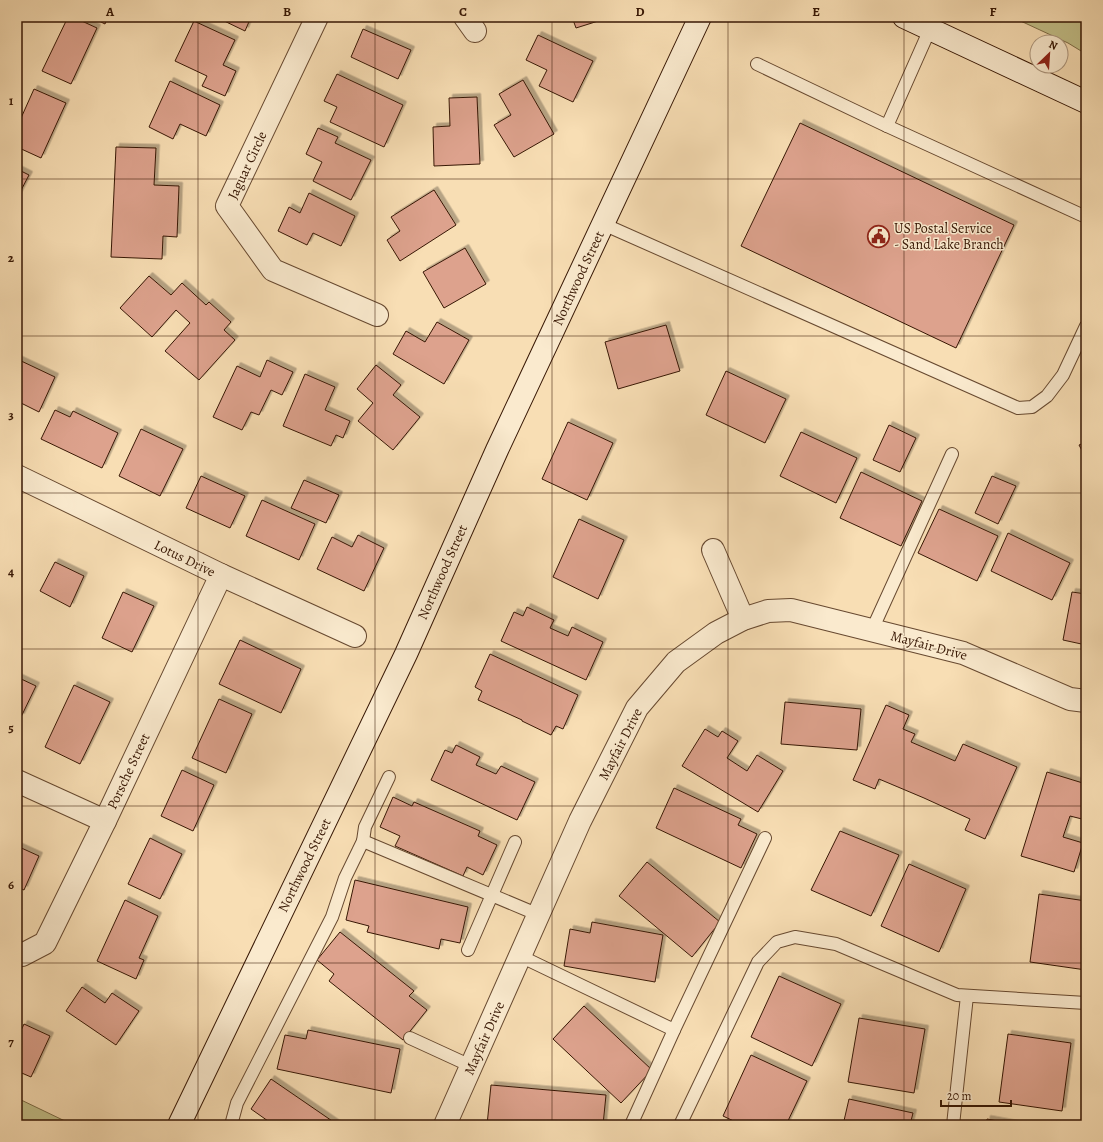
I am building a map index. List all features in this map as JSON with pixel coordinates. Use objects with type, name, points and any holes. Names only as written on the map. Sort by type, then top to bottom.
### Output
[{"type":"street","name":"Jaguar Circle","points":[[318,17],[227,206],[273,270],[377,315]]},
{"type":"street","name":"Northwood Street","points":[[179,1125],[406,654],[497,450],[700,17]]},
{"type":"street","points":[[904,17],[1086,102]]},
{"type":"street","name":"Lotus Drive","points":[[17,476],[221,575],[355,636]]},
{"type":"street","points":[[713,550],[743,619]]},
{"type":"street","name":"Porsche Street","points":[[22,955],[45,943],[105,821],[221,575]]},
{"type":"street","name":"Mayfair Drive","points":[[445,1125],[580,821],[636,708],[676,662],[716,633],[743,619],[768,611],[791,610],[963,653],[1070,699],[1086,701]]},
{"type":"street","points":[[17,782],[105,821]]},
{"type":"lane","points":[[887,126],[930,29]]},
{"type":"lane","points":[[757,64],[887,126],[1086,217]]},
{"type":"lane","points":[[603,224],[1018,408],[1032,408],[1047,396],[1063,374],[1086,326]]},
{"type":"lane","points":[[872,630],[952,454]]},
{"type":"lane","points":[[231,1125],[237,1103],[332,918],[344,878],[363,841],[365,827],[389,777]]},
{"type":"lane","points":[[630,1125],[765,838]]},
{"type":"lane","points":[[363,841],[539,914]]},
{"type":"lane","points":[[468,950],[515,842]]},
{"type":"lane","points":[[680,1125],[758,962],[777,942],[795,936],[836,944],[956,995],[1086,1003]]},
{"type":"lane","points":[[520,956],[674,1030]]},
{"type":"lane","points":[[953,1125],[967,996]]},
{"type":"lane","points":[[410,1038],[471,1066]]},
{"type":"shaded area","points":[[1012,17],[1086,17],[1086,54],[1069,44],[1069,34],[1049,34]]},
{"type":"shaded area","points":[[17,1098],[67,1122],[68,1125],[17,1125]]},
{"type":"building","points":[[68,17],[73,17],[97,28],[71,84],[42,71]]},
{"type":"building","points":[[91,17],[108,17],[105,24]]},
{"type":"building","points":[[216,17],[251,17],[245,31]]},
{"type":"building","points":[[572,17],[611,17],[576,28]]},
{"type":"building","points":[[194,21],[235,40],[223,65],[236,71],[225,96],[202,86],[207,76],[175,61]]},
{"type":"building","points":[[363,29],[411,50],[398,79],[351,57]]},
{"type":"building","points":[[538,35],[593,61],[573,102],[539,86],[547,70],[526,60]]},
{"type":"building","points":[[337,74],[403,105],[384,147],[330,122],[337,107],[324,101]]},
{"type":"building","points":[[523,80],[554,134],[514,157],[494,125],[511,115],[499,94]]},
{"type":"building","points":[[170,81],[220,105],[206,136],[180,124],[173,139],[149,127]]},
{"type":"building","points":[[34,89],[66,103],[41,158],[17,147],[17,127]]},
{"type":"building","points":[[477,97],[480,164],[434,166],[433,127],[450,126],[449,98]]},
{"type":"building","name":"US Postal Service - Sand Lake Branch","points":[[800,123],[1014,225],[956,348],[741,246]]},
{"type":"building","points":[[318,128],[338,137],[335,143],[371,160],[351,200],[313,181],[322,162],[306,154]]},
{"type":"building","points":[[116,147],[156,148],[154,185],[179,186],[177,237],[163,236],[162,259],[111,257]]},
{"type":"building","points":[[17,169],[29,175],[17,198]]},
{"type":"building","points":[[434,190],[456,225],[400,261],[387,240],[400,231],[391,217]]},
{"type":"building","points":[[309,193],[355,216],[341,246],[313,233],[307,245],[278,231],[289,207],[300,213]]},
{"type":"building","points":[[465,248],[486,284],[444,308],[423,272]]},
{"type":"building","points":[[149,276],[171,295],[182,283],[206,305],[209,302],[231,322],[224,330],[235,340],[199,380],[165,351],[190,323],[176,310],[152,337],[120,308]]},
{"type":"building","points":[[437,322],[469,340],[444,384],[393,354],[406,331],[425,342]]},
{"type":"building","points":[[666,325],[680,371],[618,389],[605,342]]},
{"type":"building","points":[[17,359],[55,377],[39,412],[17,401]]},
{"type":"building","points":[[267,360],[293,372],[282,395],[271,390],[259,415],[251,412],[242,430],[213,417],[237,366],[260,377]]},
{"type":"building","points":[[376,365],[401,385],[393,395],[420,417],[393,450],[358,421],[373,403],[357,389]]},
{"type":"building","points":[[726,371],[786,399],[765,443],[706,415]]},
{"type":"building","points":[[305,374],[335,387],[325,410],[350,421],[343,438],[336,435],[331,446],[283,426]]},
{"type":"building","points":[[55,410],[70,417],[73,411],[118,433],[102,468],[41,439]]},
{"type":"building","points":[[568,422],[613,443],[587,500],[542,479]]},
{"type":"building","points":[[889,425],[916,438],[900,472],[873,460]]},
{"type":"building","points":[[141,429],[183,449],[160,496],[119,476]]},
{"type":"building","points":[[801,432],[857,458],[836,503],[780,476]]},
{"type":"building","points":[[1086,442],[1086,458],[1079,445]]},
{"type":"building","points":[[861,472],[922,501],[901,546],[840,518]]},
{"type":"building","points":[[201,476],[245,496],[230,528],[186,508]]},
{"type":"building","points":[[992,476],[1016,486],[998,524],[975,513]]},
{"type":"building","points":[[304,480],[339,495],[326,523],[291,508]]},
{"type":"building","points":[[262,500],[315,524],[299,560],[246,536]]},
{"type":"building","points":[[939,509],[998,536],[977,581],[918,553]]},
{"type":"building","points":[[579,519],[624,540],[598,599],[553,577]]},
{"type":"building","points":[[1008,533],[1070,563],[1052,600],[991,571]]},
{"type":"building","points":[[358,535],[384,548],[364,591],[317,569],[332,537],[352,547]]},
{"type":"building","points":[[55,562],[84,576],[70,607],[40,591]]},
{"type":"building","points":[[123,592],[154,606],[132,652],[102,638]]},
{"type":"building","points":[[1072,592],[1086,594],[1086,645],[1063,640]]},
{"type":"building","points":[[527,607],[554,620],[550,628],[568,636],[572,627],[603,642],[586,680],[501,641],[514,612],[523,616]]},
{"type":"building","points":[[240,640],[301,669],[281,713],[219,684]]},
{"type":"building","points":[[490,654],[578,695],[563,729],[556,726],[551,735],[478,700],[482,691],[475,687]]},
{"type":"building","points":[[17,677],[36,686],[21,717],[17,716]]},
{"type":"building","points":[[74,685],[110,702],[80,764],[45,747]]},
{"type":"building","points":[[219,699],[252,714],[226,773],[192,758]]},
{"type":"building","points":[[785,702],[861,709],[857,750],[781,744]]},
{"type":"building","points":[[886,705],[909,715],[903,729],[915,734],[911,742],[955,761],[963,744],[1017,767],[985,839],[965,830],[970,819],[924,798],[879,779],[875,789],[853,780]]},
{"type":"building","points":[[705,729],[718,737],[722,731],[738,741],[727,758],[747,771],[757,755],[783,771],[758,812],[682,766]]},
{"type":"building","points":[[456,745],[480,757],[476,765],[496,774],[501,766],[535,782],[517,820],[431,780],[445,750],[452,753]]},
{"type":"building","points":[[182,770],[214,785],[193,831],[161,816]]},
{"type":"building","points":[[1047,772],[1086,784],[1086,820],[1070,816],[1063,837],[1083,843],[1074,872],[1021,856]]},
{"type":"building","points":[[674,788],[741,819],[738,825],[757,834],[741,868],[656,828]]},
{"type":"building","points":[[393,797],[412,806],[414,802],[480,831],[478,836],[497,845],[483,875],[467,867],[463,876],[395,846],[400,836],[380,827]]},
{"type":"building","points":[[840,831],[899,855],[871,916],[811,890]]},
{"type":"building","points":[[150,838],[182,854],[160,899],[128,884]]},
{"type":"building","points":[[17,846],[39,856],[24,890],[17,887]]},
{"type":"building","points":[[647,862],[720,922],[692,957],[619,896]]},
{"type":"building","points":[[909,864],[966,889],[939,952],[881,926]]},
{"type":"building","points":[[355,880],[468,907],[460,943],[441,939],[439,949],[367,932],[369,926],[346,920]]},
{"type":"building","points":[[1039,894],[1086,901],[1086,970],[1030,962]]},
{"type":"building","points":[[125,900],[158,916],[139,958],[144,960],[136,979],[97,961]]},
{"type":"building","points":[[592,922],[663,935],[655,982],[564,966],[570,929],[590,933]]},
{"type":"building","points":[[340,932],[414,991],[409,996],[427,1010],[403,1040],[329,981],[334,974],[317,960]]},
{"type":"building","points":[[779,976],[841,1004],[812,1066],[751,1037]]},
{"type":"building","points":[[82,987],[105,1003],[112,993],[139,1011],[116,1045],[66,1011]]},
{"type":"building","points":[[584,1006],[652,1070],[621,1103],[553,1039]]},
{"type":"building","points":[[859,1018],[925,1029],[914,1093],[848,1082]]},
{"type":"building","points":[[24,1024],[50,1036],[31,1077],[17,1071],[17,1039]]},
{"type":"building","points":[[308,1030],[400,1049],[391,1093],[277,1069],[285,1035],[306,1039]]},
{"type":"building","points":[[1008,1034],[1071,1043],[1062,1111],[999,1102]]},
{"type":"building","points":[[751,1055],[807,1081],[786,1125],[742,1125],[723,1116]]},
{"type":"building","points":[[271,1079],[338,1125],[265,1125],[268,1121],[251,1109]]},
{"type":"building","points":[[491,1085],[606,1095],[603,1125],[487,1125]]},
{"type":"building","points":[[849,1099],[913,1113],[910,1125],[843,1125]]},
{"type":"building","points":[[987,1119],[1019,1125],[986,1125]]},
{"type":"place","name":"US Postal Service - Sand Lake Branch","points":[[878,236]]}]
